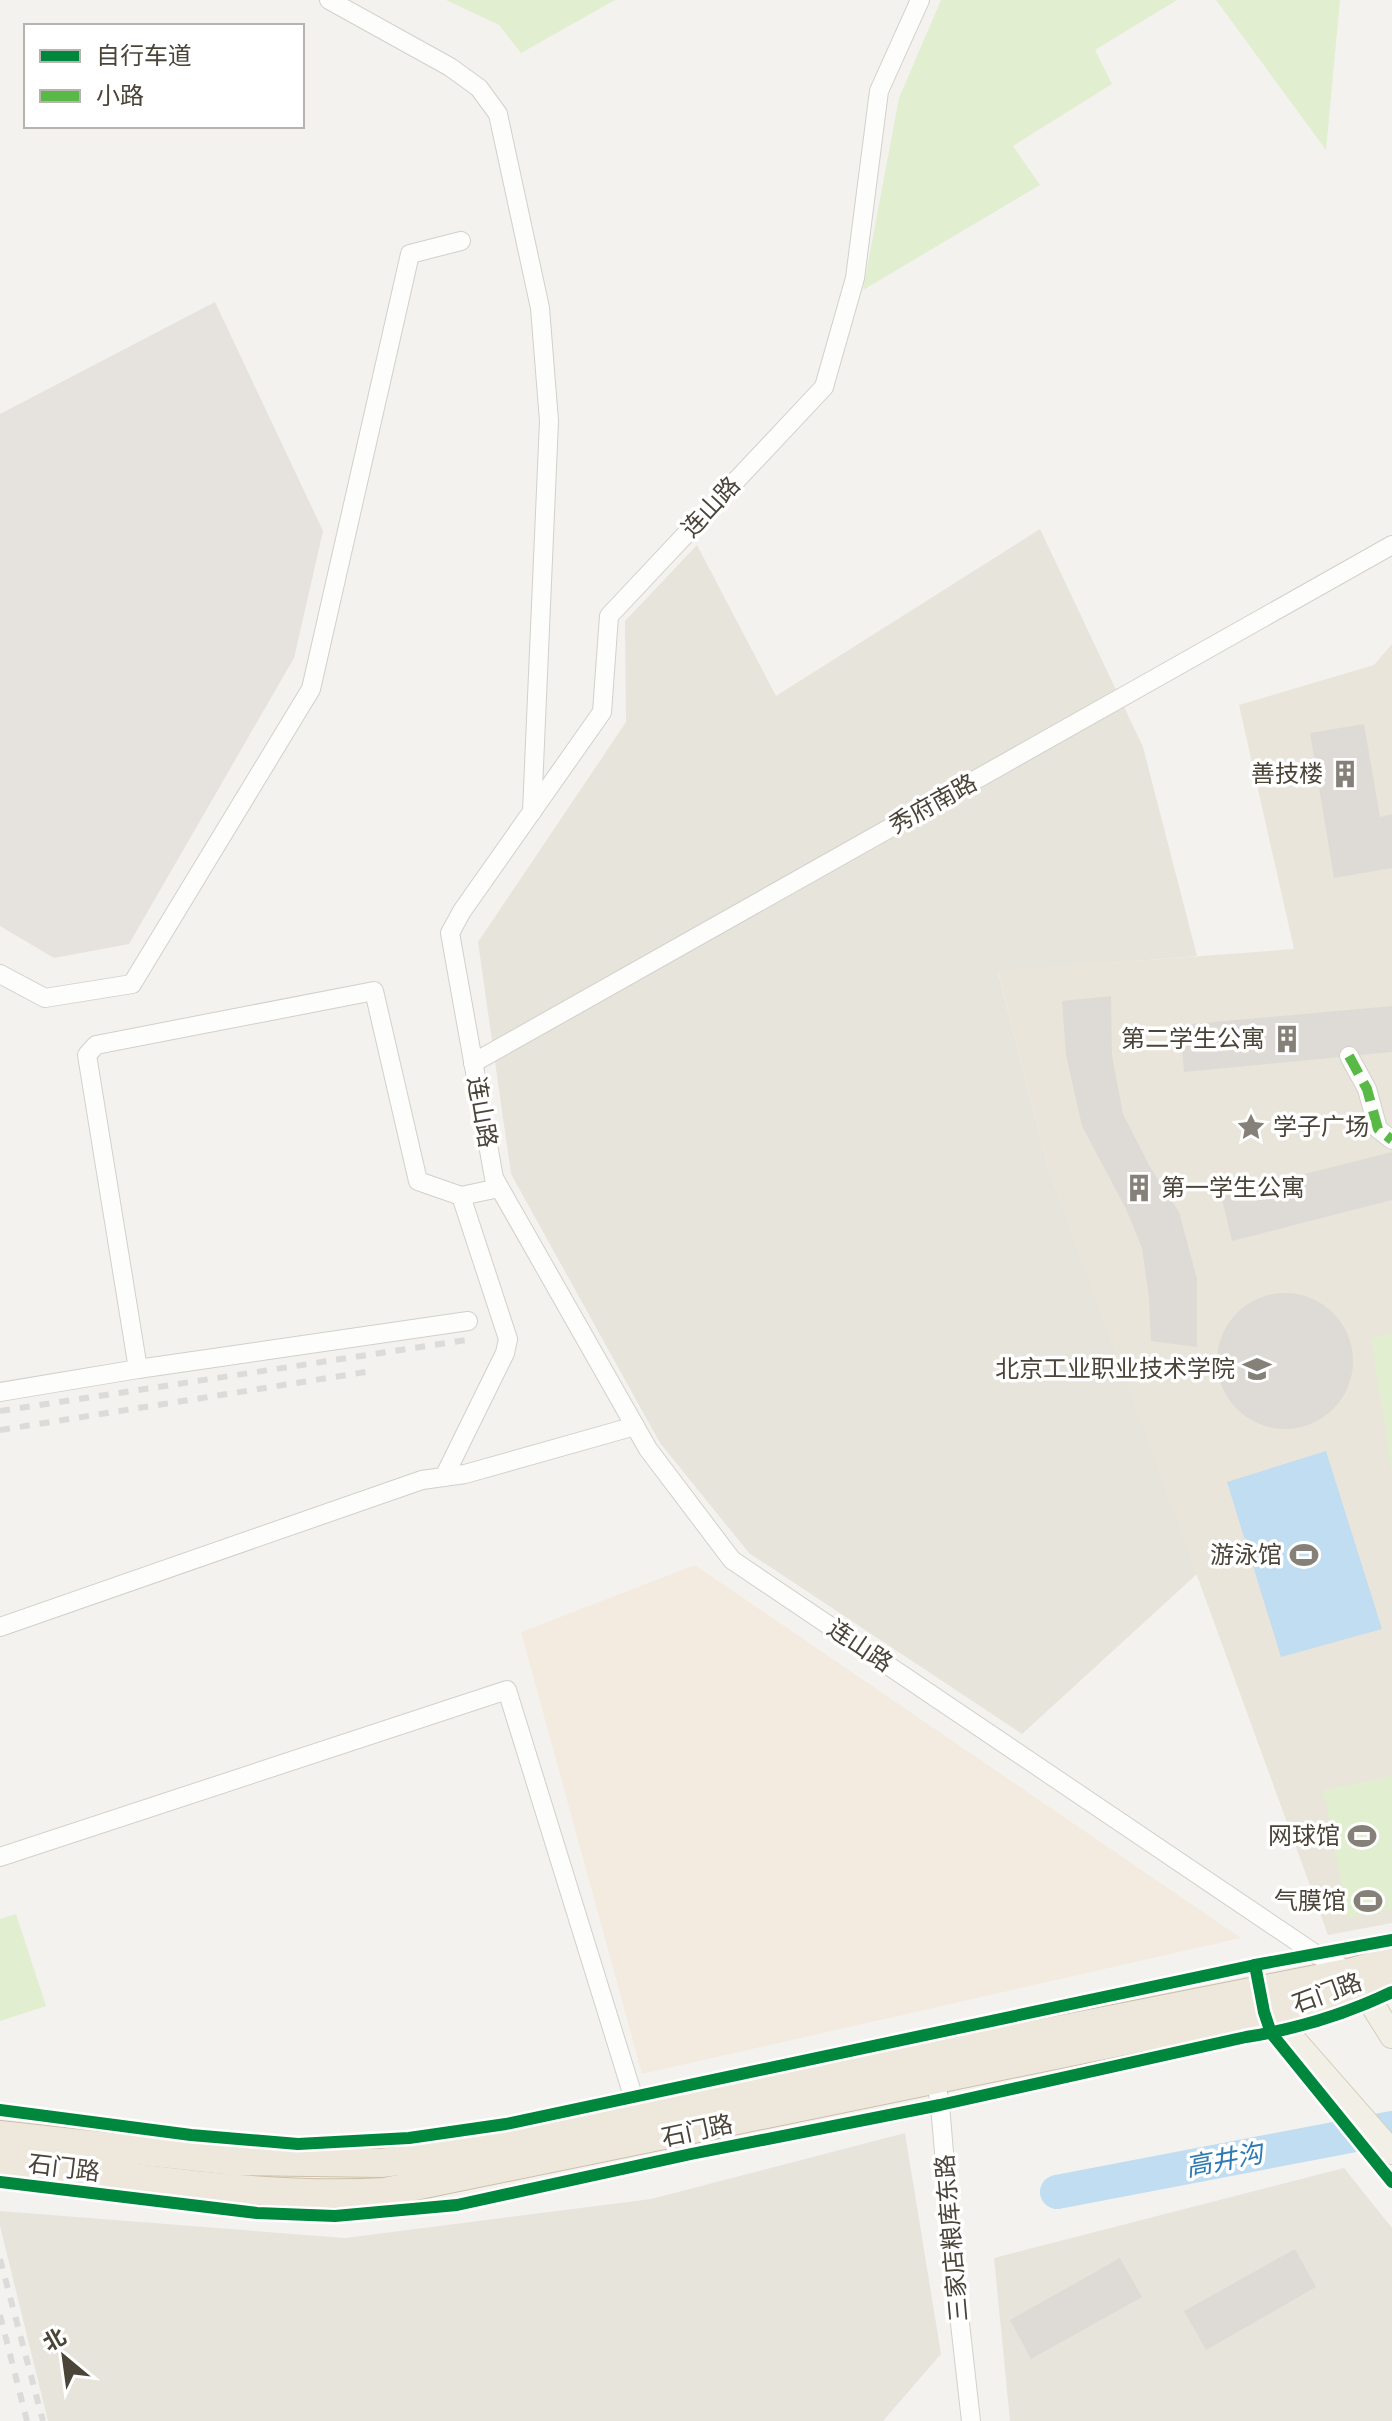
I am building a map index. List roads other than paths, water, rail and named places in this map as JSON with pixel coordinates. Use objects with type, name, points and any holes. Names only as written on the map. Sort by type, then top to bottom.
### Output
[{"type":"highway","name":"石门路","points":[[0,2160],[238,2190],[348,2194],[385,2192],[643,2129],[934,2067],[1276,1997],[1370,1983],[1392,1961]]},
{"type":"highway","name":"石门路","points":[[0,2135],[235,2161],[381,2163],[643,2129]]},
{"type":"main road","points":[[1370,1983],[1392,2036]]},
{"type":"main road","points":[[1276,1997],[1286,2031],[1392,2152]]},
{"type":"street","points":[[329,0],[450,67],[479,88],[498,114],[540,308],[549,421],[532,812]]},
{"type":"street","name":"连山路","points":[[920,0],[879,91],[855,278],[824,387],[609,616],[602,712],[462,911],[450,933],[494,1178],[648,1449],[732,1560],[1304,1947],[1370,1983]]},
{"type":"street","points":[[0,974],[45,998],[132,984],[311,689],[410,254],[461,241]]},
{"type":"street","name":"秀府南路","points":[[473,1063],[1392,545]]},
{"type":"street","points":[[138,1369],[87,1055],[96,1045],[374,991],[418,1181],[461,1196],[499,1188]]},
{"type":"street","points":[[1349,1056],[1367,1089],[1378,1129],[1392,1140]]},
{"type":"street","points":[[444,1477],[505,1353],[508,1339],[461,1196]]},
{"type":"street","points":[[0,1392],[468,1321]]},
{"type":"street","points":[[0,1627],[422,1480],[465,1474],[635,1426]]},
{"type":"street","points":[[0,1857],[507,1690],[643,2129]]},
{"type":"street","name":"三家店粮库东路","points":[[934,2067],[971,2421]]},
{"type":"water","name":"游泳馆","points":[[1326,1451],[1382,1629],[1281,1657],[1227,1482]]},
{"type":"waterway","name":"高井沟","points":[[1057,2192],[1392,2128]]},
{"type":"railway","points":[[0,1411],[473,1339]]},
{"type":"railway","points":[[0,1430],[372,1371]]},
{"type":"railway","points":[[0,2259],[43,2421]]},
{"type":"railway","points":[[0,2315],[27,2421]]},
{"type":"place","name":"善技楼","points":[[1345,774]]},
{"type":"place","name":"第二学生公寓","points":[[1287,1039]]},
{"type":"place","name":"学子广场","points":[[1251,1127]]},
{"type":"place","name":"第一学生公寓","points":[[1139,1188]]},
{"type":"place","name":"北京工业职业技术学院","points":[[1257,1369]]},
{"type":"place","name":"游泳馆","points":[[1304,1555]]},
{"type":"place","name":"网球馆","points":[[1362,1836]]},
{"type":"place","name":"气膜馆","points":[[1368,1901]]}]
